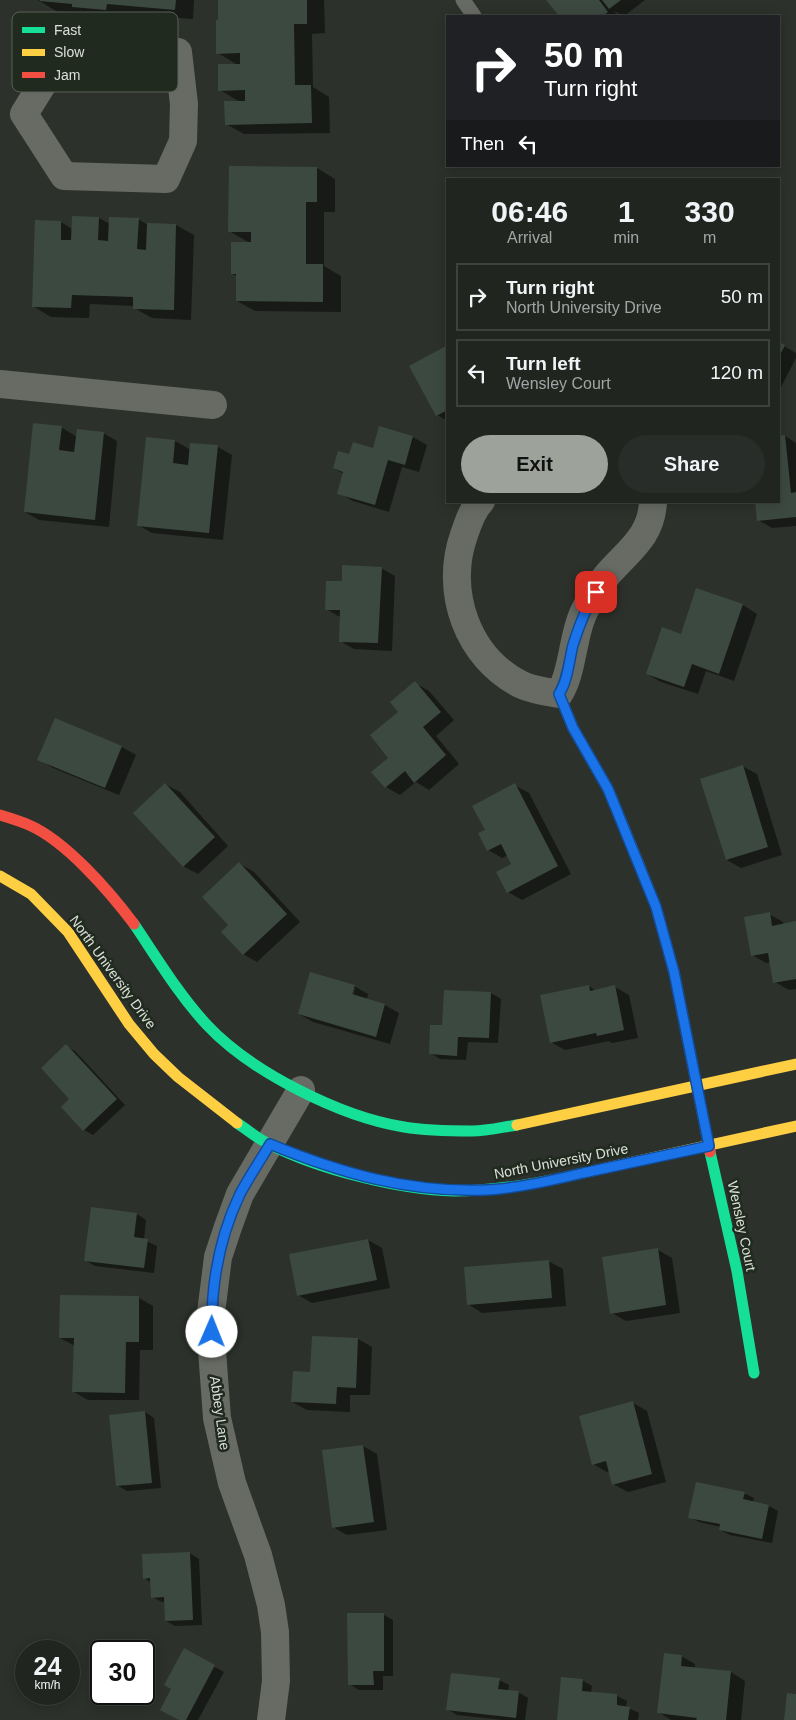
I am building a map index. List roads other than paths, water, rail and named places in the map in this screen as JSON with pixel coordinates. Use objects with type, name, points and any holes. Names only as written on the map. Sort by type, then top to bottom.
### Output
[{"type":"street","points":[[30,92],[12,114],[64,176],[166,179],[183,141],[184,104],[178,52]]},
{"type":"street","points":[[0,384],[213,405]]},
{"type":"street","points":[[480,503],[470,520],[459,550],[456,585],[460,608],[466,625],[477,646],[504,674],[523,685],[559,694],[563,687],[585,609],[607,575],[640,541],[649,525],[653,503]]},
{"type":"street","name":"Wensley Court","points":[[559,694],[573,728],[608,789],[656,907],[674,972],[709,1146],[737,1271],[754,1373]]},
{"type":"street","points":[[0,815],[31,826],[64,848],[111,894],[180,992],[207,1025],[231,1048],[271,1074],[301,1090],[358,1114],[404,1127],[473,1131],[526,1124],[796,1064]]},
{"type":"street","name":"North University Drive","points":[[0,876],[32,894],[68,932],[118,1008],[160,1060],[204,1099],[270,1144],[349,1174],[410,1187],[488,1190],[549,1181],[796,1126]]},
{"type":"street","name":"Abbey Lane","points":[[271,1720],[276,1681],[271,1605],[258,1555],[232,1483],[217,1418],[211,1313],[218,1257],[240,1194],[301,1090]]},
{"type":"lane","points":[[463,0],[473,15]]}]
